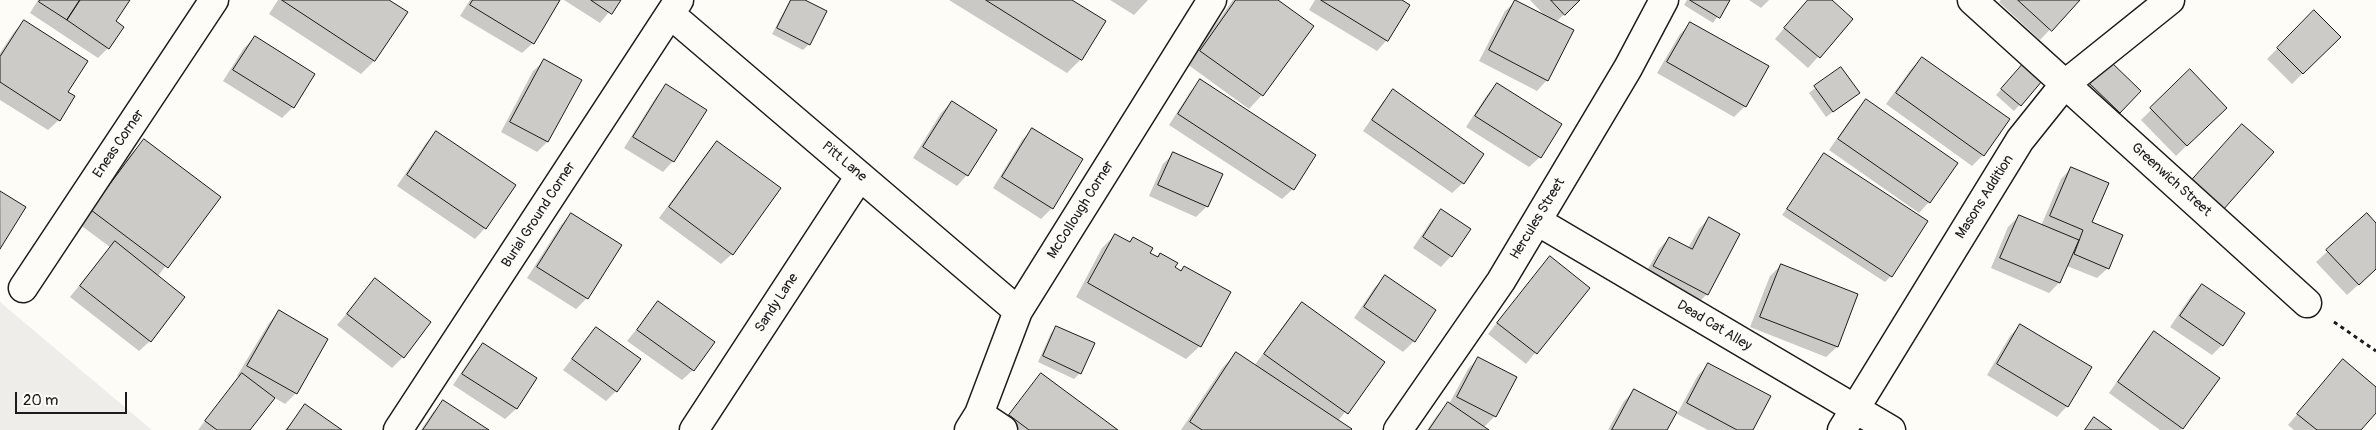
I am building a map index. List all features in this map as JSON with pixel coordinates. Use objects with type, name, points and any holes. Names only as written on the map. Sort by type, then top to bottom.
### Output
[{"type":"street","name":"Eneas Corner","points":[[23,288],[214,0]]},
{"type":"street","name":"McCollough Corner","points":[[974,422],[1018,311],[1212,0]]},
{"type":"street","name":"Hercules Street","points":[[1398,430],[1501,281],[1628,68],[1664,0]]},
{"type":"street","name":"Greenwich Street","points":[[1972,0],[2307,303]]},
{"type":"street","name":"Masons Addition","points":[[1848,419],[2020,140],[2064,85],[2170,0]]},
{"type":"street","name":"Pitt Lane","points":[[674,7],[860,176],[1018,311]]},
{"type":"street","name":"Burial Ground Corner","points":[[398,430],[674,7]]},
{"type":"street","name":"Sandy Lane","points":[[694,430],[860,176]]},
{"type":"street","name":"Dead Cat Alley","points":[[1537,221],[1848,419],[1892,430]]},
{"type":"street","points":[[974,422],[1003,430]]},
{"type":"path","points":[[2307,303],[2376,351]]},
{"type":"shaded area","points":[[0,302],[152,430],[0,430]]},
{"type":"building","points":[[40,0],[80,0],[67,20],[39,2]]},
{"type":"building","points":[[80,0],[130,0],[116,21],[124,27],[109,49],[67,20]]},
{"type":"building","points":[[282,0],[389,0],[408,12],[375,61]]},
{"type":"building","points":[[473,0],[560,0],[534,44],[470,5]]},
{"type":"building","points":[[591,0],[621,0],[612,14]]},
{"type":"building","points":[[791,0],[805,0],[827,11],[810,45],[777,28]]},
{"type":"building","points":[[986,0],[1072,0],[1106,21],[1082,60]]},
{"type":"building","points":[[1236,0],[1278,0],[1314,26],[1263,96],[1200,51]]},
{"type":"building","points":[[1321,0],[1402,0],[1410,5],[1388,41]]},
{"type":"building","points":[[1515,0],[1574,30],[1548,81],[1489,50]]},
{"type":"building","points":[[1551,0],[1580,0],[1565,15]]},
{"type":"building","points":[[1690,0],[1730,0],[1720,18]]},
{"type":"building","points":[[1808,0],[1832,0],[1853,19],[1820,58],[1784,28]]},
{"type":"building","points":[[2018,0],[2080,0],[2052,31]]},
{"type":"building","points":[[2314,10],[2341,37],[2303,74],[2277,48]]},
{"type":"building","points":[[24,20],[88,61],[68,92],[75,96],[60,121],[0,82],[0,57]]},
{"type":"building","points":[[1690,22],[1769,66],[1746,107],[1667,62]]},
{"type":"building","points":[[255,36],[315,74],[294,108],[233,70]]},
{"type":"building","points":[[1922,57],[2010,119],[1984,156],[1896,93]]},
{"type":"building","points":[[544,59],[582,80],[548,142],[510,122]]},
{"type":"building","points":[[2109,60],[2141,91],[2120,113],[2088,82]]},
{"type":"building","points":[[2022,65],[2042,81],[2021,106],[2001,89]]},
{"type":"building","points":[[1841,67],[1860,93],[1833,112],[1814,86]]},
{"type":"building","points":[[2190,69],[2227,108],[2187,146],[2150,108]]},
{"type":"building","points":[[1200,79],[1316,155],[1294,190],[1178,114]]},
{"type":"building","points":[[1497,83],[1562,124],[1541,158],[1475,116]]},
{"type":"building","points":[[666,84],[707,110],[674,162],[633,137]]},
{"type":"building","points":[[1393,89],[1484,154],[1464,184],[1372,120]]},
{"type":"building","points":[[1866,99],[1958,163],[1930,203],[1838,139]]},
{"type":"building","points":[[952,101],[997,130],[968,176],[923,147]]},
{"type":"building","points":[[2242,124],[2274,152],[2223,210],[2191,181]]},
{"type":"building","points":[[1032,128],[1083,159],[1053,209],[1002,177]]},
{"type":"building","points":[[436,131],[516,185],[486,229],[407,175]]},
{"type":"building","points":[[144,139],[221,197],[168,268],[91,210]]},
{"type":"building","points":[[717,141],[781,188],[733,255],[669,207]]},
{"type":"building","points":[[1173,152],[1223,174],[1208,207],[1158,185]]},
{"type":"building","points":[[1824,153],[1928,221],[1892,277],[1787,209]]},
{"type":"building","points":[[2071,167],[2109,183],[2092,222],[2123,235],[2109,269],[2074,254],[2083,230],[2050,216]]},
{"type":"building","points":[[0,191],[26,207],[0,249]]},
{"type":"building","points":[[1441,209],[1471,229],[1452,257],[1423,237]]},
{"type":"building","points":[[571,213],[622,245],[588,299],[537,267]]},
{"type":"building","points":[[2367,213],[2376,223],[2376,269],[2359,285],[2326,250]]},
{"type":"building","points":[[2019,215],[2079,240],[2060,283],[2000,258]]},
{"type":"building","points":[[1709,217],[1740,234],[1708,295],[1653,266],[1669,237],[1692,249]]},
{"type":"building","points":[[1115,234],[1130,242],[1133,237],[1153,248],[1150,253],[1158,257],[1160,253],[1178,263],[1175,267],[1181,271],[1184,266],[1231,292],[1201,347],[1088,283]]},
{"type":"building","points":[[115,241],[185,297],[151,342],[80,286]]},
{"type":"building","points":[[1550,256],[1590,288],[1537,354],[1497,323]]},
{"type":"building","points":[[1781,264],[1858,294],[1838,347],[1760,317]]},
{"type":"building","points":[[1385,275],[1436,310],[1415,342],[1364,307]]},
{"type":"building","points":[[375,278],[431,322],[404,358],[347,314]]},
{"type":"building","points":[[2202,284],[2245,313],[2223,346],[2180,316]]},
{"type":"building","points":[[658,301],[715,342],[694,371],[637,330]]},
{"type":"building","points":[[1302,302],[1385,362],[1348,414],[1264,354]]},
{"type":"building","points":[[279,310],[328,339],[297,394],[247,366]]},
{"type":"building","points":[[2020,324],[2092,367],[2068,407],[1997,364]]},
{"type":"building","points":[[1056,326],[1095,343],[1081,374],[1043,356]]},
{"type":"building","points":[[596,327],[641,359],[617,392],[572,359]]},
{"type":"building","points":[[2154,331],[2220,378],[2183,429],[2118,382]]},
{"type":"building","points":[[483,343],[537,378],[517,409],[462,374]]},
{"type":"building","points":[[1236,352],[1352,429],[1202,430],[1190,422]]},
{"type":"building","points":[[1478,357],[1517,377],[1496,417],[1457,397]]},
{"type":"building","points":[[2343,359],[2376,387],[2376,413],[2361,430],[2317,430],[2297,414]]},
{"type":"building","points":[[1708,363],[1771,396],[1753,430],[1737,430],[1687,403]]},
{"type":"building","points":[[242,373],[275,398],[250,430],[217,430],[205,421]]},
{"type":"building","points":[[1041,373],[1118,430],[1029,430],[1009,415]]},
{"type":"building","points":[[1634,389],[1677,412],[1667,430],[1612,430]]},
{"type":"building","points":[[443,400],[489,430],[423,430]]},
{"type":"building","points":[[1448,402],[1489,430],[1429,430]]},
{"type":"building","points":[[305,404],[342,430],[287,430]]},
{"type":"building","points":[[2094,417],[2112,430],[2085,430]]}]
